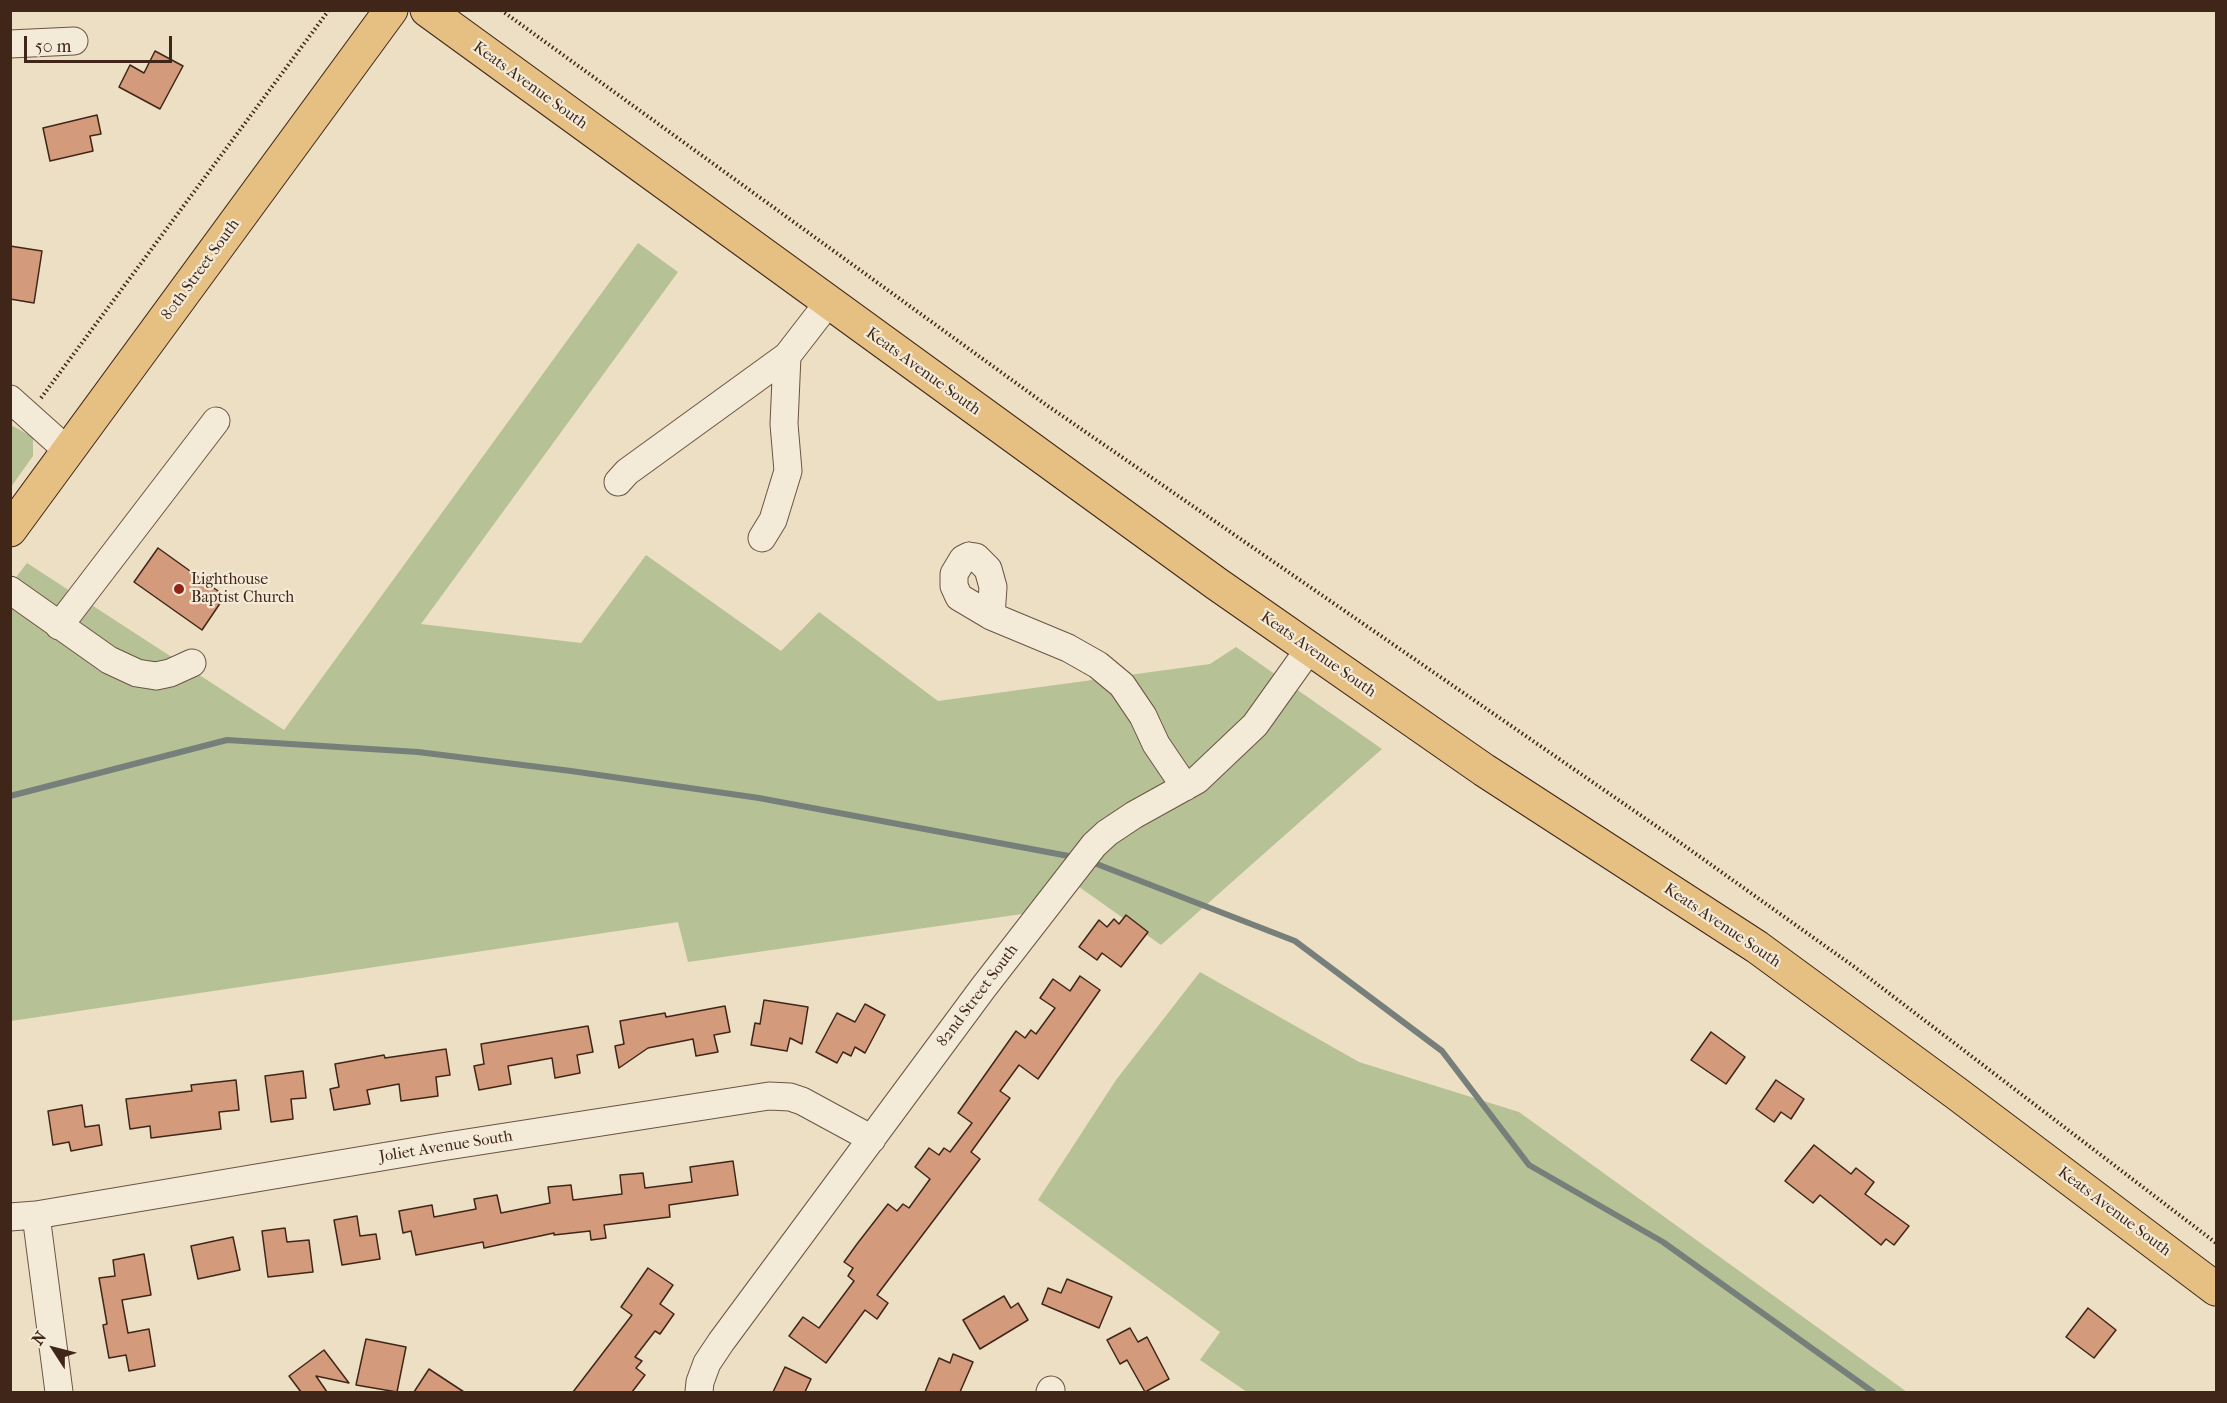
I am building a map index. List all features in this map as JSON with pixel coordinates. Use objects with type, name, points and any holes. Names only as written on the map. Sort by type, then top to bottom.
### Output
[{"type":"main road","name":"80th Street South","points":[[10,530],[391,10]]},
{"type":"main road","name":"Keats Avenue South","points":[[427,10],[1217,584],[1484,770],[1757,948],[2217,1288]]},
{"type":"street","points":[[10,44],[74,41]]},
{"type":"street","points":[[618,482],[627,472],[787,356],[828,303]]},
{"type":"street","points":[[762,538],[773,520],[788,471],[784,424],[787,356]]},
{"type":"street","points":[[19,407],[68,451]]},
{"type":"street","points":[[59,626],[216,421]]},
{"type":"street","points":[[10,590],[109,660],[137,673],[156,676],[170,673],[192,663]]},
{"type":"street","points":[[991,616],[1068,648],[1098,665],[1122,685],[1143,716],[1156,744],[1185,787]]},
{"type":"street","name":"82nd Street South","points":[[699,1392],[707,1363],[721,1342],[983,988],[1094,845],[1134,815],[1197,780],[1255,725],[1310,648]]},
{"type":"street","name":"Joliet Avenue South","points":[[23,1216],[769,1096],[790,1097],[802,1101],[872,1139]]},
{"type":"street","points":[[23,1216],[59,1392]]},
{"type":"path","points":[[19,407],[329,10]]},
{"type":"path","points":[[501,10],[1045,404],[1675,839],[1846,961],[2217,1243]]},
{"type":"green space","points":[[638,243],[678,272],[421,624],[581,643],[646,555],[781,651],[819,612],[938,701],[1210,664],[1236,647],[1382,749],[1161,945],[1068,879],[1043,911],[688,962],[678,922],[11,1021],[10,585],[27,563],[284,730]]},
{"type":"green space","points":[[11,425],[33,437],[33,456],[11,487]]},
{"type":"green space","points":[[1200,972],[1359,1062],[1519,1112],[1907,1392],[1247,1392],[1200,1360],[1220,1332],[1038,1200],[1116,1080]]},
{"type":"building","points":[[155,51],[183,66],[160,109],[119,87],[130,65],[144,73]]},
{"type":"building","points":[[97,115],[101,134],[90,136],[93,151],[50,161],[43,128]]},
{"type":"building","points":[[10,246],[42,251],[34,303],[10,299]]},
{"type":"building","name":"Lighthouse Baptist Church","points":[[158,548],[225,596],[202,630],[134,582]]},
{"type":"building","points":[[1126,915],[1148,932],[1121,967],[1102,953],[1097,960],[1079,947],[1099,920],[1107,927],[1114,919],[1119,924]]},
{"type":"building","points":[[1080,976],[1100,990],[1038,1079],[1019,1065],[1000,1091],[1010,1098],[971,1152],[980,1159],[877,1295],[888,1303],[877,1319],[865,1310],[826,1363],[789,1336],[803,1317],[819,1328],[854,1281],[848,1276],[853,1268],[844,1262],[857,1244],[888,1204],[897,1211],[903,1204],[909,1208],[930,1179],[915,1167],[929,1148],[939,1155],[944,1148],[950,1152],[972,1123],[958,1113],[1016,1031],[1025,1038],[1031,1030],[1036,1034],[1055,1008],[1040,998],[1053,979],[1070,991]]},
{"type":"building","points":[[764,1000],[808,1007],[802,1044],[790,1038],[787,1051],[751,1045],[755,1023],[760,1024]]},
{"type":"building","points":[[865,1004],[885,1015],[865,1053],[855,1047],[851,1056],[843,1052],[837,1063],[816,1052],[837,1013],[855,1022]]},
{"type":"building","points":[[725,1006],[730,1032],[714,1035],[718,1052],[696,1056],[693,1039],[648,1048],[619,1068],[615,1046],[624,1044],[620,1021],[665,1013],[666,1017]]},
{"type":"building","points":[[588,1026],[593,1052],[577,1055],[580,1073],[555,1078],[552,1058],[508,1066],[511,1084],[479,1090],[474,1066],[484,1064],[481,1044]]},
{"type":"building","points":[[1711,1032],[1745,1057],[1726,1084],[1691,1060]]},
{"type":"building","points":[[446,1049],[450,1075],[436,1077],[438,1096],[401,1101],[399,1084],[367,1090],[370,1104],[334,1110],[330,1089],[339,1087],[335,1064],[384,1055],[385,1058]]},
{"type":"building","points":[[303,1071],[306,1098],[291,1099],[293,1119],[271,1122],[265,1076]]},
{"type":"building","points":[[236,1080],[239,1110],[219,1112],[221,1129],[151,1138],[150,1126],[130,1129],[126,1099],[192,1091],[191,1085]]},
{"type":"building","points":[[1776,1080],[1804,1099],[1791,1119],[1781,1112],[1774,1122],[1756,1109]]},
{"type":"building","points":[[82,1105],[85,1127],[99,1125],[102,1145],[71,1151],[69,1142],[53,1145],[48,1111]]},
{"type":"building","points":[[1814,1145],[1851,1174],[1856,1168],[1874,1182],[1865,1194],[1909,1226],[1894,1245],[1886,1239],[1881,1245],[1820,1195],[1813,1203],[1785,1181]]},
{"type":"building","points":[[733,1161],[738,1195],[669,1205],[670,1217],[604,1225],[606,1238],[591,1240],[590,1231],[554,1235],[554,1233],[484,1248],[483,1242],[416,1255],[411,1231],[403,1233],[399,1211],[432,1205],[434,1217],[476,1209],[474,1199],[497,1195],[501,1213],[550,1203],[548,1187],[571,1185],[573,1200],[622,1194],[620,1175],[643,1173],[645,1188],[692,1182],[690,1167]]},
{"type":"building","points":[[357,1216],[360,1236],[376,1234],[380,1259],[342,1265],[334,1220]]},
{"type":"building","points":[[285,1228],[287,1242],[309,1240],[313,1272],[268,1277],[262,1231]]},
{"type":"building","points":[[233,1237],[240,1270],[198,1279],[191,1246]]},
{"type":"building","points":[[144,1254],[151,1295],[122,1300],[128,1333],[149,1329],[155,1366],[129,1371],[126,1355],[109,1358],[103,1325],[107,1324],[99,1278],[115,1276],[113,1260]]},
{"type":"building","points":[[648,1268],[673,1285],[660,1304],[674,1314],[660,1334],[655,1331],[635,1357],[642,1361],[636,1368],[645,1375],[632,1392],[573,1392],[632,1315],[621,1307]]},
{"type":"building","points":[[1067,1279],[1112,1297],[1099,1328],[1042,1304],[1048,1288],[1061,1293]]},
{"type":"building","points":[[1004,1296],[1011,1308],[1018,1303],[1028,1320],[980,1349],[963,1320]]},
{"type":"building","points":[[2088,1308],[2116,1330],[2094,1358],[2066,1337]]},
{"type":"building","points":[[1130,1328],[1138,1342],[1147,1337],[1169,1379],[1145,1392],[1127,1360],[1120,1364],[1107,1340]]},
{"type":"building","points":[[366,1339],[406,1347],[397,1392],[356,1385]]},
{"type":"building","points":[[324,1350],[349,1383],[316,1376],[327,1392],[301,1392],[289,1376]]},
{"type":"building","points":[[953,1354],[973,1362],[960,1392],[925,1392],[939,1358],[950,1363]]},
{"type":"building","points":[[785,1367],[811,1379],[805,1392],[773,1392]]},
{"type":"building","points":[[429,1369],[464,1392],[414,1392]]},
{"type":"waterway","points":[[10,796],[227,740],[418,752],[571,771],[759,798],[1074,857]]},
{"type":"waterway","points":[[1089,861],[1295,941],[1442,1051],[1529,1165],[1663,1242],[1873,1392]]},
{"type":"place","name":"Lighthouse Baptist Church","points":[[179,589]]}]
